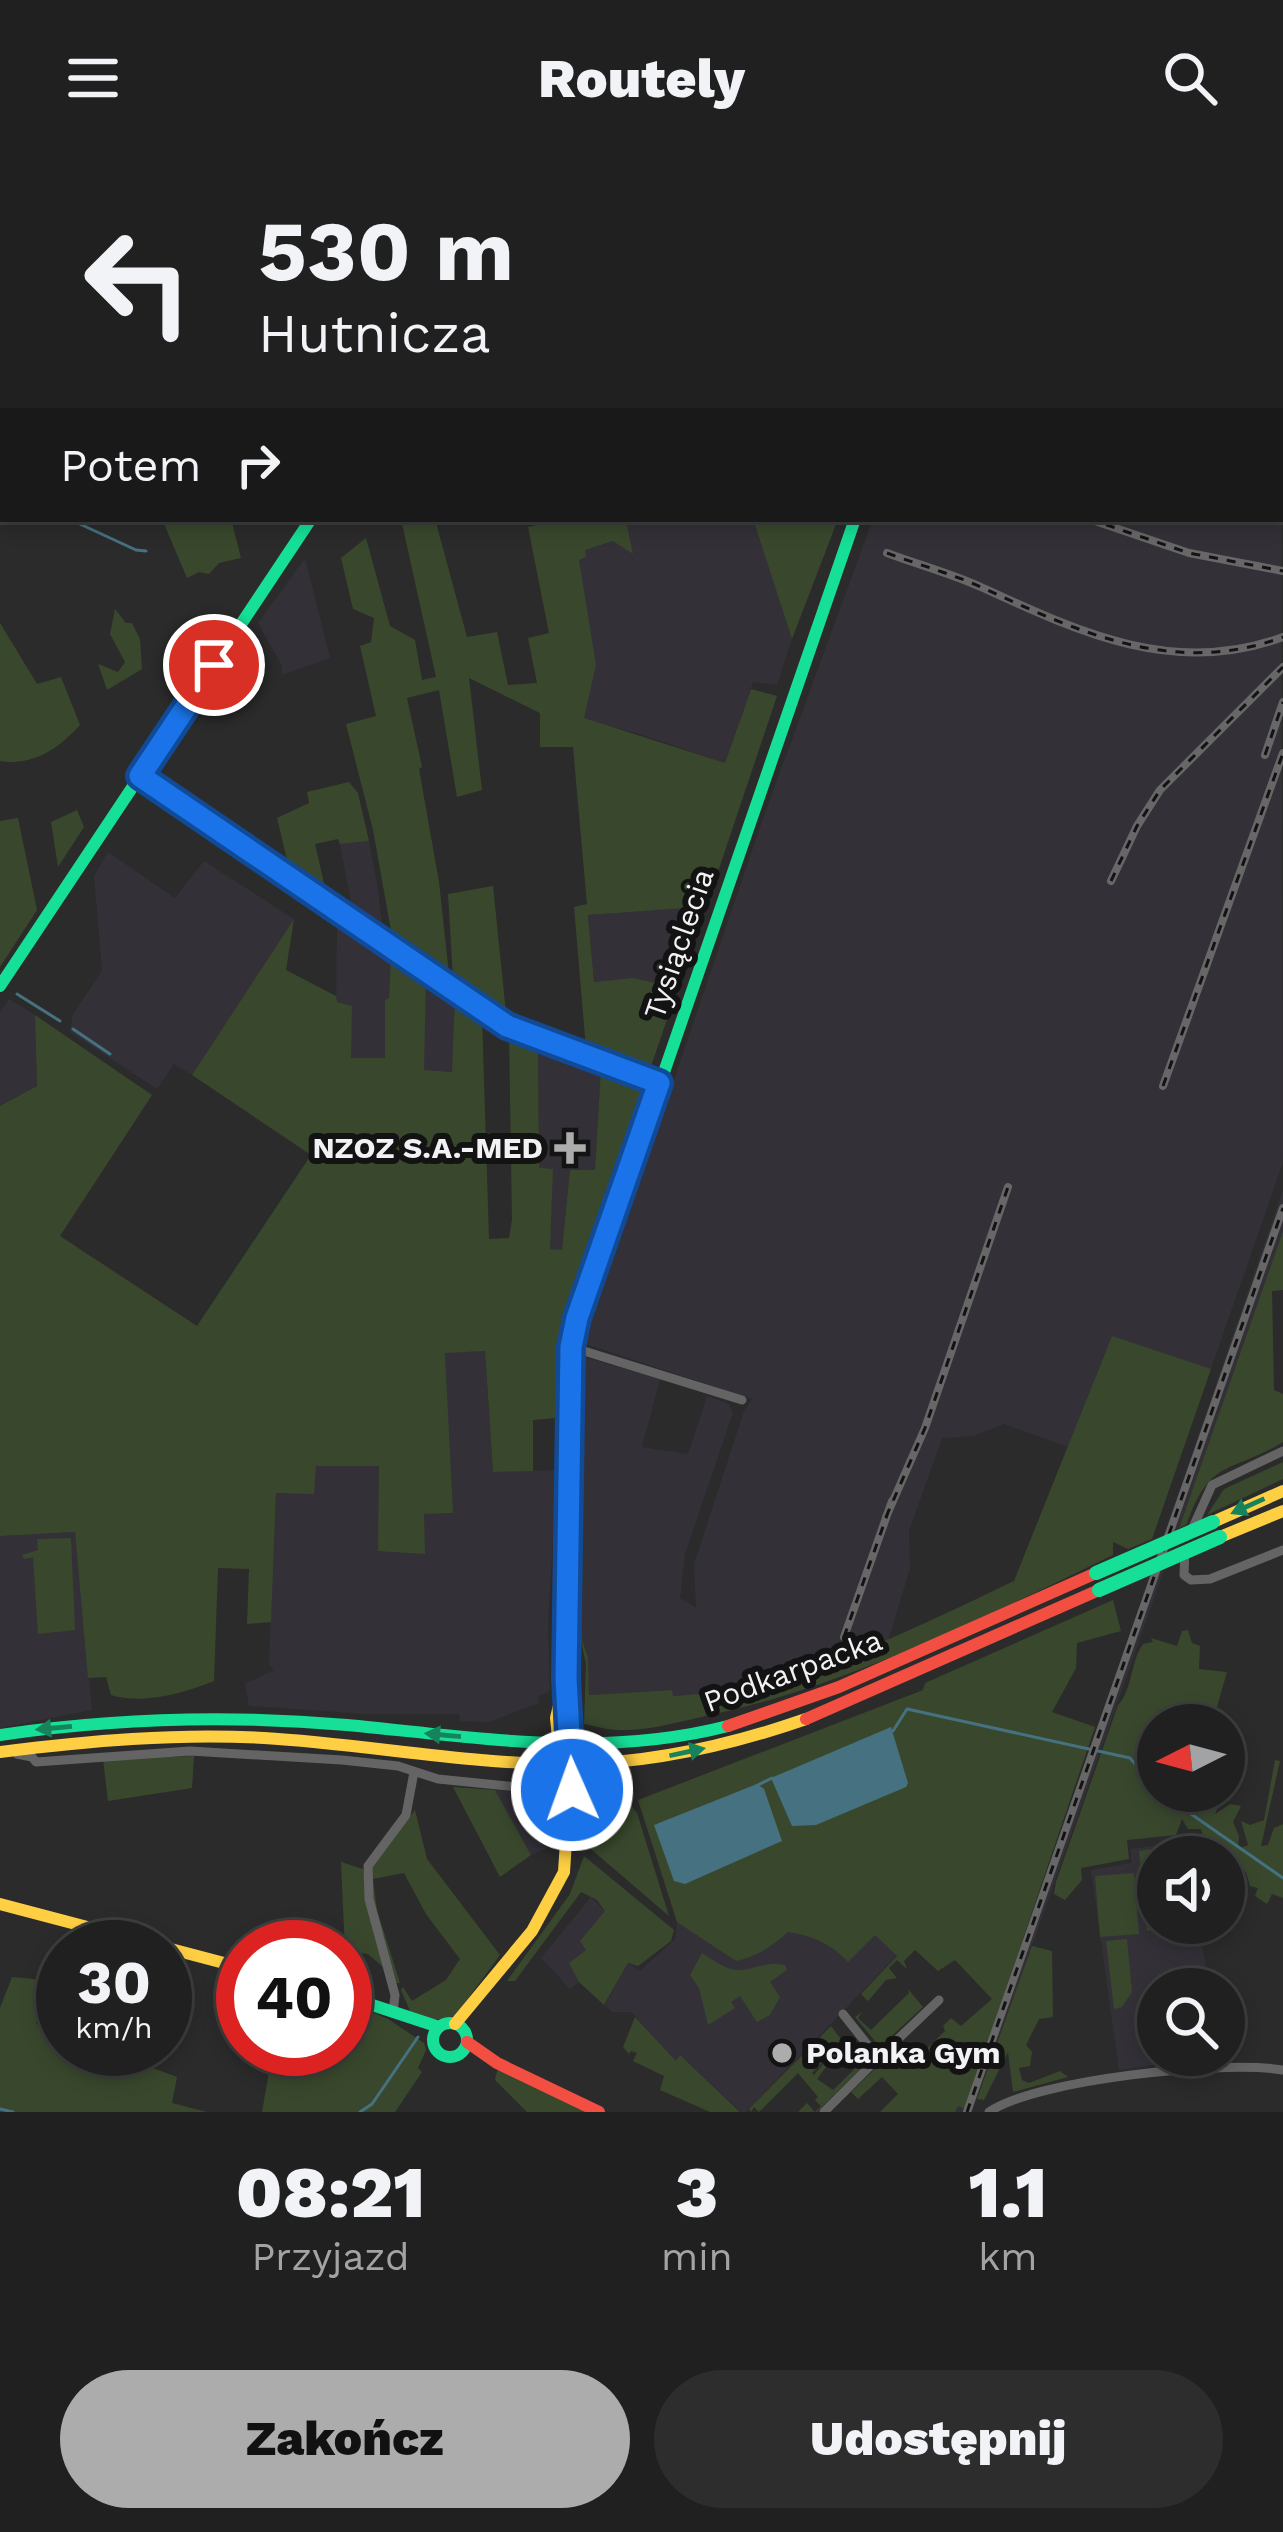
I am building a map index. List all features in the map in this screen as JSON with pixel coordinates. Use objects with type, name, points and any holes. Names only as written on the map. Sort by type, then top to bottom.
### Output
[{"type":"main road","points":[[0,986],[309,522]]},
{"type":"main road","name":"Tysiąclecia","points":[[566,1764],[559,1688],[566,1678],[571,1347],[577,1318],[854,522]]},
{"type":"main road","points":[[140,776],[507,1026],[659,1083]]},
{"type":"main road","name":"Podkarpacka","points":[[0,1735],[131,1721],[256,1720],[565,1746],[673,1738],[753,1720],[825,1693],[1283,1491]]},
{"type":"main road","name":"Podkarpacka","points":[[0,1752],[47,1754],[174,1737],[262,1738],[566,1764],[672,1756],[823,1713],[1283,1511]]},
{"type":"main road","points":[[566,1764],[562,1809],[567,1827]]},
{"type":"main road","points":[[436,2034],[442,2056],[462,2038],[481,1998],[553,1895],[564,1871],[573,1810],[566,1764]]},
{"type":"main road","points":[[0,1904],[216,1961]]},
{"type":"main road","points":[[372,2006],[436,2034],[462,2038],[497,2063],[599,2112]]},
{"type":"street","points":[[571,1347],[742,1400]]},
{"type":"street","points":[[1283,1451],[1212,1485],[1183,1556],[1184,1575],[1191,1580],[1210,1579],[1283,1550]]},
{"type":"street","points":[[47,1754],[232,1752],[342,1760],[517,1787],[562,1809]]},
{"type":"street","points":[[393,2013],[395,1995],[369,1899],[368,1866],[406,1814],[414,1772]]},
{"type":"street","points":[[824,2112],[939,2000]]},
{"type":"street","points":[[843,2014],[878,2058]]},
{"type":"street","points":[[989,2112],[1018,2098],[1122,2078],[1215,2066],[1283,2069]]},
{"type":"shaded area","points":[[627,522],[754,522],[792,639],[777,685],[753,682],[725,763],[583,720],[579,560],[584,550],[614,541],[633,554]]},
{"type":"shaded area","points":[[872,522],[1281,522],[1283,1162],[1211,1369],[1112,1336],[1068,1447],[1004,1424],[974,1436],[942,1438],[909,1531],[910,1569],[888,1641],[720,1694],[673,1696],[671,1690],[589,1695],[588,1657],[579,1632],[584,1357],[660,1379],[642,1447],[688,1454],[707,1396],[729,1404],[733,1413],[685,1554],[680,1598],[696,1608],[694,1564],[752,1399],[586,1344],[586,1337],[765,813]]},
{"type":"shaded area","points":[[305,558],[330,658],[282,675],[282,666],[258,623]]},
{"type":"shaded area","points":[[369,841],[382,923],[351,902],[340,844]]},
{"type":"shaded area","points":[[108,852],[175,898],[204,861],[294,919],[192,1075],[174,1064],[157,1089],[70,1032],[73,1014],[102,971],[94,876]]},
{"type":"shaded area","points":[[684,907],[677,963],[686,967],[678,988],[633,978],[594,982],[588,915]]},
{"type":"shaded area","points":[[337,926],[391,955],[385,1058],[350,1058],[352,1007],[336,1002]]},
{"type":"shaded area","points":[[426,978],[455,998],[453,1072],[423,1070]]},
{"type":"shaded area","points":[[9,999],[35,1015],[37,1086],[0,1106],[0,1012]]},
{"type":"shaded area","points":[[538,1046],[601,1068],[595,1171],[570,1171],[562,1251],[549,1249],[553,1170],[539,1169]]},
{"type":"shaded area","points":[[1283,1190],[1283,1231],[1032,1946],[972,2112],[955,2112],[957,2106],[966,2108]]},
{"type":"shaded area","points":[[485,1351],[493,1472],[557,1470],[548,1625],[550,1691],[538,1697],[539,1703],[489,1722],[460,1721],[459,1714],[249,1706],[245,1684],[274,1670],[269,1664],[276,1492],[315,1466],[379,1465],[424,1514],[452,1513],[445,1352]]},
{"type":"shaded area","points":[[75,1532],[92,1710],[0,1728],[0,1536]]},
{"type":"shaded area","points":[[938,1782],[897,1955],[746,2112],[681,2056],[677,2062],[631,2012],[612,2012],[605,2005],[628,1963],[640,1971],[675,1939],[677,1922],[670,1900]]},
{"type":"shaded area","points":[[495,1790],[518,1792],[552,1815],[550,1847],[531,1855]]},
{"type":"shaded area","points":[[1137,1848],[1137,1944],[1202,1944],[1206,1968],[1137,1968],[1137,2068],[1119,2070],[1091,1870],[1131,1863],[1131,1849]]},
{"type":"shaded area","points":[[591,1897],[605,1911],[587,1949],[570,1963],[579,1982],[570,1989],[541,1958]]},
{"type":"green space","points":[[163,522],[232,522],[241,558],[219,563],[209,574],[199,572],[187,578]]},
{"type":"green space","points":[[402,522],[436,522],[467,637],[497,632],[508,685],[537,683],[528,638],[549,633],[528,527],[551,522],[627,522],[633,554],[613,541],[585,550],[586,557],[579,560],[596,665],[584,718],[725,763],[751,689],[777,696],[686,967],[677,963],[684,908],[588,915],[594,982],[633,978],[678,988],[650,1069],[586,1049],[574,907],[587,904],[573,747],[540,747],[540,713],[469,678],[482,790],[457,797],[439,690],[407,698],[422,767],[449,974],[392,936],[373,830],[346,724],[376,716],[360,646],[371,642],[374,618],[353,609],[341,558],[366,538],[390,626],[415,640],[422,680],[436,677]]},
{"type":"green space","points":[[754,522],[837,522],[792,639]]},
{"type":"green space","points":[[115,609],[126,623],[132,623],[140,639],[142,669],[107,690],[98,664],[118,672],[125,662],[110,634]]},
{"type":"green space","points":[[0,623],[37,684],[61,677],[80,725],[54,748],[24,761],[0,761]]},
{"type":"green space","points":[[349,782],[358,793],[369,841],[340,844],[338,839],[315,844],[324,883],[320,887],[289,868],[277,818],[309,803],[307,792]]},
{"type":"green space","points":[[77,810],[84,827],[58,867],[51,822]]},
{"type":"green space","points":[[18,818],[37,910],[0,967],[0,821]]},
{"type":"green space","points":[[493,886],[506,1013],[453,978],[448,894]]},
{"type":"green space","points":[[294,919],[286,970],[336,996],[337,1002],[352,1006],[351,1058],[385,1058],[391,955],[426,978],[424,1070],[452,1072],[455,998],[482,1016],[489,1239],[509,1238],[512,1220],[509,1033],[538,1046],[539,1168],[553,1169],[550,1249],[562,1250],[570,1170],[595,1170],[601,1068],[645,1084],[559,1334],[557,1418],[533,1420],[533,1471],[493,1472],[485,1351],[445,1353],[453,1513],[424,1514],[425,1554],[378,1551],[379,1466],[316,1466],[314,1494],[276,1493],[271,1622],[247,1624],[249,1569],[218,1568],[214,1681],[177,1693],[123,1698],[111,1695],[106,1677],[88,1678],[75,1532],[0,1536],[0,1106],[37,1086],[35,1015],[152,1095],[60,1236],[197,1326],[311,1155],[192,1075]]},
{"type":"green space","points":[[1283,1231],[1283,1290],[1272,1291],[1274,1390],[1283,1394],[1283,1442],[1214,1477],[1187,1524],[1179,1528]]},
{"type":"green space","points":[[1112,1336],[1211,1369],[1152,1539],[1128,1549],[1113,1542],[1113,1555],[1015,1603],[806,1689],[650,1728],[615,1730],[584,1724],[586,1664],[579,1632],[588,1657],[589,1695],[717,1692],[805,1671],[848,1655],[1014,1581]]},
{"type":"green space","points":[[1283,1462],[1283,1479],[1207,1515],[1224,1489]]},
{"type":"green space","points":[[71,1538],[75,1630],[38,1634],[33,1557],[22,1555],[38,1550],[37,1539]]},
{"type":"green space","points":[[1113,1600],[1121,1631],[1077,1643],[1076,1668],[1052,1712],[1095,1727],[965,2109],[880,2112],[898,2094],[882,2077],[858,2099],[851,2092],[882,2062],[900,2068],[884,2060],[897,2046],[892,2056],[907,2068],[945,2031],[943,2026],[951,2018],[961,2026],[992,1999],[955,1960],[938,1971],[915,1950],[904,1961],[907,1969],[897,1960],[889,1968],[897,1978],[886,1980],[868,2001],[861,1994],[897,1956],[875,1935],[848,1962],[821,1941],[788,1932],[764,1950],[736,1961],[677,1922],[638,1800],[923,1690],[925,1683]]},
{"type":"green space","points":[[1188,1630],[1192,1643],[1200,1646],[1199,1669],[1227,1672],[1218,1704],[1137,1704],[1137,1812],[1238,1812],[1233,1822],[1239,1836],[1202,1836],[1201,1829],[1188,1829],[1182,1819],[1176,1835],[1127,1840],[1129,1859],[1081,1868],[1082,1880],[1065,1900],[1054,1894],[1056,1882],[1139,1651],[1143,1644],[1153,1642],[1151,1638],[1177,1646],[1182,1631]]},
{"type":"green space","points":[[194,1756],[192,1788],[108,1801],[103,1759]]},
{"type":"green space","points":[[1275,1760],[1280,1761],[1261,1846],[1268,1845],[1274,1828],[1283,1824],[1283,1898],[1272,1894],[1267,1904],[1255,1896],[1258,1888],[1250,1886],[1248,1845],[1241,1821],[1250,1825],[1264,1820]]},
{"type":"green space","points":[[622,1773],[630,1792],[584,1805],[598,1774]]},
{"type":"green space","points":[[453,1787],[495,1790],[531,1855],[500,1877]]},
{"type":"green space","points":[[628,1802],[637,1813],[669,1916],[586,1845],[585,1814]]},
{"type":"green space","points":[[415,1810],[427,1859],[500,1955],[455,2016],[434,2020],[410,2011],[401,1990],[403,1987],[412,2001],[446,1980],[460,1959],[426,1914],[404,1873],[373,1879],[377,1910],[400,1983],[395,1983],[371,1897],[371,1868]]},
{"type":"green space","points":[[584,1856],[674,1930],[671,1941],[638,1966],[628,1963],[604,2005],[579,1982],[569,1963],[586,1950],[580,1941],[605,1911],[597,1900],[581,1892],[515,1981],[507,1981],[570,1894]]},
{"type":"green space","points":[[341,1862],[363,1869],[383,1967],[372,1957],[372,1920],[344,1920]]},
{"type":"green space","points":[[1134,1873],[1137,1934],[1100,1937],[1095,1876]]},
{"type":"green space","points":[[1127,1939],[1132,1992],[1122,2007],[1114,2009],[1106,1941]]},
{"type":"green space","points":[[1032,1946],[1052,1951],[1053,2017],[1039,2019],[1026,2045],[1032,2052],[1030,2066],[1019,2068],[1022,2080],[1029,2083],[1060,2071],[1068,2077],[1013,2092],[1008,2052],[984,2100],[977,2099]]},
{"type":"green space","points":[[702,1953],[737,1970],[785,1965],[787,1970],[770,1982],[780,1997],[770,2015],[757,2022],[740,1996],[731,2002],[735,2008],[708,2025],[699,1988],[690,1975]]},
{"type":"green space","points":[[12,1977],[36,1979],[36,2076],[174,2076],[172,2103],[207,2112],[0,2112],[0,2008]]},
{"type":"green space","points":[[908,1989],[923,2007],[880,2047],[855,2017],[862,2012],[858,2018],[871,2030]]},
{"type":"green space","points":[[372,2012],[424,2043],[418,2068],[422,2072],[395,2112],[262,2112],[268,2076],[372,2076]]},
{"type":"green space","points":[[635,2017],[676,2061],[680,2055],[740,2112],[710,2112],[660,2090],[664,2076],[633,2061],[637,2053],[629,2054],[623,2047]]},
{"type":"green space","points":[[831,2026],[843,2042],[812,2073],[823,2064],[826,2067],[817,2079],[833,2090],[866,2058],[855,2045],[859,2042],[868,2061],[815,2112],[821,2106],[815,2100],[818,2097],[798,2073],[759,2112],[749,2109]]},
{"type":"green space","points":[[497,2071],[591,2112],[527,2112],[495,2080]]},
{"type":"water","points":[[891,1727],[906,1787],[816,1825],[792,1826],[771,1778]]},
{"type":"water","points":[[757,1784],[764,1789],[782,1841],[685,1884],[674,1881],[654,1825]]},
{"type":"waterway","points":[[75,522],[146,551]]},
{"type":"waterway","points":[[17,994],[60,1021]]},
{"type":"waterway","points":[[73,1029],[110,1054]]},
{"type":"waterway","points":[[893,1731],[907,1709],[1130,1758],[1137,1766]]},
{"type":"waterway","points":[[754,1787],[772,1778]]},
{"type":"waterway","points":[[1188,1812],[1283,1878]]},
{"type":"waterway","points":[[360,2112],[372,2104],[418,2037]]},
{"type":"waterway","points":[[0,2109],[13,2112]]},
{"type":"railway","points":[[1098,522],[1189,553],[1283,571]]},
{"type":"railway","points":[[887,553],[1129,644],[1204,653],[1283,637]]},
{"type":"railway","points":[[1111,881],[1160,790],[1283,667]]},
{"type":"railway","points":[[1265,755],[1283,702]]},
{"type":"railway","points":[[1163,1086],[1283,753]]},
{"type":"railway","points":[[886,1517],[925,1428],[1008,1187]]},
{"type":"railway","points":[[967,2112],[1283,1208]]},
{"type":"railway","points":[[844,1637],[892,1501]]},
{"type":"traffic: fast","points":[[0,986],[309,522]]},
{"type":"traffic: fast","points":[[596,1269],[854,522]]},
{"type":"traffic: fast","points":[[1096,1573],[1213,1522]]},
{"type":"traffic: fast","points":[[1099,1590],[1220,1537]]},
{"type":"traffic: fast","points":[[0,1735],[86,1725],[217,1719],[585,1743],[680,1736],[728,1726]]},
{"type":"traffic: fast","points":[[372,2005],[439,2027]]},
{"type":"traffic: fast","points":[[450,2023],[462,2028],[467,2040],[462,2052],[450,2057],[438,2052],[433,2040],[438,2028],[450,2023]]},
{"type":"traffic: slow","points":[[567,1827],[573,1810],[566,1677],[569,1364],[574,1332],[596,1269]]},
{"type":"traffic: slow","points":[[1213,1522],[1283,1491]]},
{"type":"traffic: slow","points":[[1220,1537],[1283,1511]]},
{"type":"traffic: slow","points":[[455,2024],[532,1931],[564,1872],[567,1826],[556,1718],[566,1677]]},
{"type":"traffic: slow","points":[[0,1752],[132,1739],[231,1737],[496,1761],[603,1763],[691,1751],[806,1719]]},
{"type":"traffic: slow","points":[[0,1904],[216,1961]]},
{"type":"traffic: jam","points":[[140,776],[507,1026],[659,1083]]},
{"type":"traffic: jam","points":[[728,1726],[839,1687],[1096,1573]]},
{"type":"traffic: jam","points":[[806,1719],[1099,1590]]},
{"type":"traffic: jam","points":[[467,2042],[497,2063],[599,2112]]},
{"type":"place","name":"NZOZ S.A.-MED","points":[[570,1148]]},
{"type":"place","name":"Polanka Gym","points":[[782,2053]]},
{"type":"route","points":[[214,665],[140,776],[507,1026],[659,1083],[571,1347],[566,1678],[572,1790]]}]
